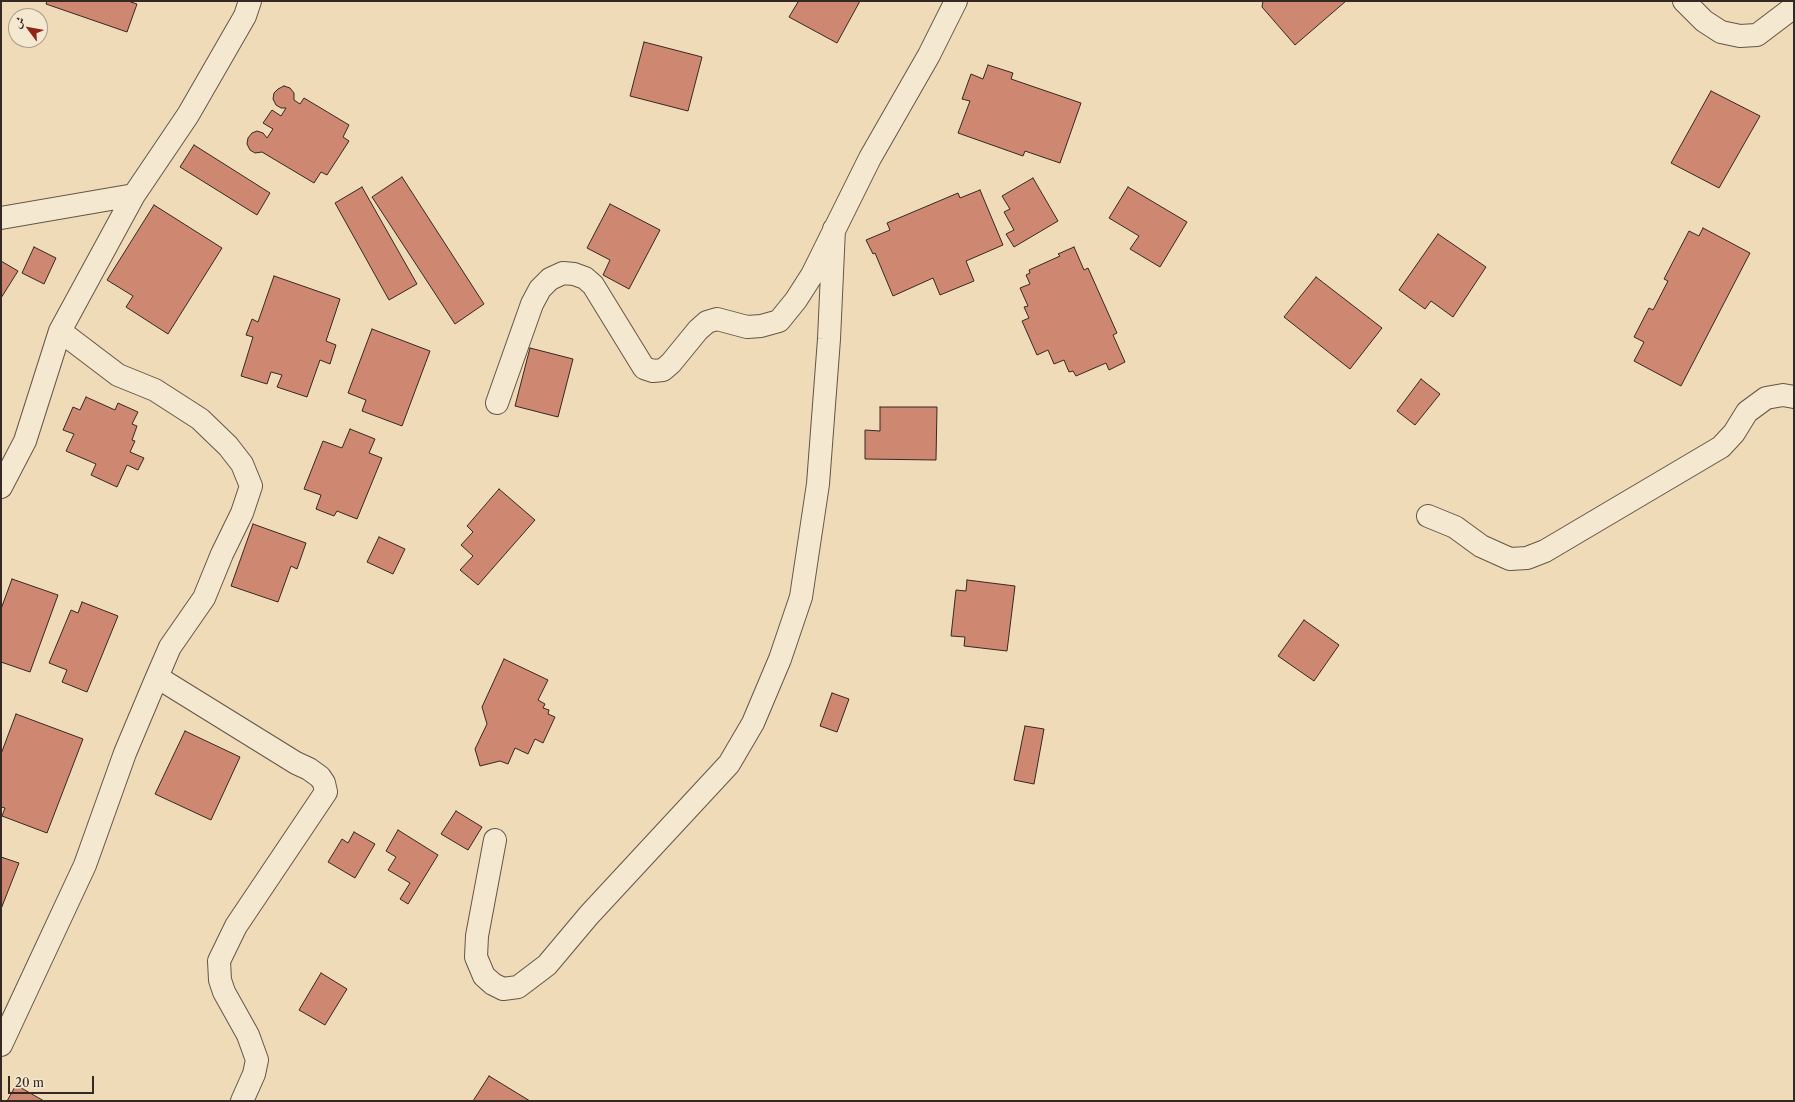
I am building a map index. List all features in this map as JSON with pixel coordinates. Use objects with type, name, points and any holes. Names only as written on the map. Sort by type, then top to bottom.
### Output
[{"type":"street","points":[[1,487],[25,441],[60,331],[134,195],[188,115],[245,16],[250,1]]},
{"type":"street","points":[[497,403],[532,304],[540,289],[550,279],[563,273],[574,274],[589,282],[600,295],[644,368],[653,370],[662,370],[671,363],[698,330],[707,322],[717,319],[747,327],[761,326],[779,321],[796,300],[812,275],[870,158],[929,54],[956,1]]},
{"type":"street","points":[[1684,1],[1704,21],[1720,32],[1740,36],[1757,35],[1794,7]]},
{"type":"street","points":[[1,218],[134,195]]},
{"type":"street","points":[[496,840],[477,936],[476,957],[484,976],[493,984],[503,989],[518,987],[547,965],[594,909],[729,764],[753,723],[780,659],[801,597],[818,484],[829,339],[834,229]]},
{"type":"street","points":[[1,1045],[86,865],[125,753],[156,677],[170,647],[204,598],[242,513],[251,486],[242,464],[228,446],[200,419],[155,390],[118,374],[60,331]]},
{"type":"street","points":[[1428,516],[1455,527],[1481,546],[1510,559],[1527,558],[1545,550],[1721,447],[1734,433],[1747,412],[1766,398],[1783,394],[1794,397]]},
{"type":"street","points":[[156,677],[296,763],[309,769],[320,777],[324,783],[326,792],[236,926],[220,961],[220,980],[224,992],[248,1035],[257,1060],[254,1074],[242,1101]]},
{"type":"building","points":[[47,1],[128,1],[137,4],[127,32],[46,4]]},
{"type":"building","points":[[796,1],[860,1],[837,43],[789,17],[798,2]]},
{"type":"building","points":[[1263,1],[1346,1],[1295,45],[1262,7]]},
{"type":"building","points":[[644,42],[702,57],[688,111],[630,96]]},
{"type":"building","points":[[988,65],[1013,73],[1011,79],[1081,103],[1060,163],[1025,151],[1023,156],[958,133],[970,101],[962,99],[971,74],[983,79]]},
{"type":"building","points":[[284,86],[290,88],[294,93],[294,100],[300,104],[304,98],[349,125],[343,137],[349,141],[327,175],[321,172],[314,183],[262,152],[255,153],[250,150],[247,144],[248,138],[252,133],[257,131],[263,133],[267,138],[273,129],[263,123],[272,110],[281,116],[286,108],[281,108],[276,105],[273,99],[274,93]]},
{"type":"building","points":[[1711,91],[1760,116],[1719,188],[1671,163]]},
{"type":"building","points":[[194,145],[270,193],[257,215],[180,167]]},
{"type":"building","points":[[402,177],[484,304],[455,324],[372,197]]},
{"type":"building","points":[[1033,178],[1058,221],[1014,247],[1006,234],[1014,230],[1004,212],[1010,209],[1002,196]]},
{"type":"building","points":[[362,187],[417,284],[389,300],[335,203]]},
{"type":"building","points":[[1128,187],[1187,222],[1160,267],[1130,249],[1139,236],[1109,218]]},
{"type":"building","points":[[980,190],[1003,245],[966,261],[974,281],[940,295],[933,278],[893,296],[875,253],[873,254],[866,240],[890,230],[887,223],[958,193],[960,198]]},
{"type":"building","points":[[610,204],[660,230],[629,289],[603,275],[610,260],[587,248]]},
{"type":"building","points":[[154,205],[222,248],[168,334],[126,307],[133,296],[107,280]]},
{"type":"building","points":[[1703,228],[1750,253],[1681,386],[1634,361],[1644,342],[1634,337],[1649,308],[1653,310],[1668,281],[1664,279],[1689,231],[1699,236]]},
{"type":"building","points":[[1438,234],[1486,267],[1453,317],[1431,301],[1425,309],[1399,290]]},
{"type":"building","points":[[34,247],[56,258],[44,284],[22,273]]},
{"type":"building","points":[[1074,247],[1084,270],[1088,268],[1117,333],[1113,335],[1125,362],[1109,370],[1106,363],[1076,376],[1073,371],[1069,372],[1064,360],[1054,364],[1048,350],[1037,355],[1022,321],[1029,318],[1024,307],[1028,306],[1020,288],[1030,284],[1026,275],[1030,273],[1029,270],[1060,256],[1058,254]]},
{"type":"building","points":[[1,261],[18,271],[1,298]]},
{"type":"building","points":[[274,276],[340,299],[326,341],[336,345],[330,364],[320,360],[307,397],[277,387],[282,375],[271,372],[267,384],[241,376],[253,337],[246,335],[252,319],[258,322]]},
{"type":"building","points":[[1316,277],[1382,328],[1350,369],[1284,317]]},
{"type":"building","points":[[372,329],[430,351],[402,426],[362,411],[366,400],[348,393]]},
{"type":"building","points":[[530,348],[573,359],[558,417],[515,406]]},
{"type":"building","points":[[1421,379],[1440,394],[1415,425],[1397,411]]},
{"type":"building","points":[[86,397],[115,410],[118,403],[138,412],[132,424],[137,426],[132,440],[135,441],[130,452],[144,458],[138,470],[127,465],[117,487],[91,475],[96,464],[66,451],[74,434],[63,430],[73,407],[80,410]]},
{"type":"building","points":[[880,407],[937,407],[936,460],[865,459],[865,430],[880,431]]},
{"type":"building","points":[[350,429],[375,439],[369,453],[382,458],[357,519],[337,511],[334,516],[316,509],[321,495],[304,489],[323,441],[342,448]]},
{"type":"building","points":[[499,489],[535,520],[478,585],[460,570],[473,556],[461,545],[473,532],[467,526]]},
{"type":"building","points":[[253,524],[306,543],[297,569],[291,566],[278,602],[231,586]]},
{"type":"building","points":[[379,537],[405,549],[393,574],[367,562]]},
{"type":"building","points":[[12,579],[58,595],[30,672],[1,662],[1,609]]},
{"type":"building","points":[[967,580],[1015,586],[1007,651],[964,646],[965,637],[951,636],[956,590],[966,591]]},
{"type":"building","points":[[82,602],[118,616],[87,692],[62,682],[67,670],[49,663],[71,610],[78,613]]},
{"type":"building","points":[[1304,620],[1339,645],[1314,681],[1278,656]]},
{"type":"building","points":[[504,659],[548,680],[538,700],[545,704],[543,708],[549,710],[548,714],[555,717],[543,743],[535,739],[528,754],[515,748],[508,764],[500,761],[480,766],[475,749],[487,724],[482,707]]},
{"type":"building","points":[[832,693],[849,699],[837,732],[820,726]]},
{"type":"building","points":[[16,714],[83,739],[47,833],[2,816],[5,808],[1,807],[1,754]]},
{"type":"building","points":[[1025,726],[1044,729],[1034,784],[1014,780]]},
{"type":"building","points":[[185,731],[240,757],[211,820],[155,794]]},
{"type":"building","points":[[456,811],[482,827],[468,850],[441,834]]},
{"type":"building","points":[[398,830],[438,855],[408,904],[400,899],[410,883],[388,870],[396,857],[386,851]]},
{"type":"building","points":[[354,832],[375,844],[355,878],[328,862],[342,839],[348,843]]},
{"type":"building","points":[[1,857],[19,863],[1,909]]},
{"type":"building","points":[[321,973],[347,989],[325,1025],[299,1010]]},
{"type":"building","points":[[489,1076],[530,1101],[473,1101]]},
{"type":"building","points":[[16,1085],[44,1101],[7,1101]]}]
